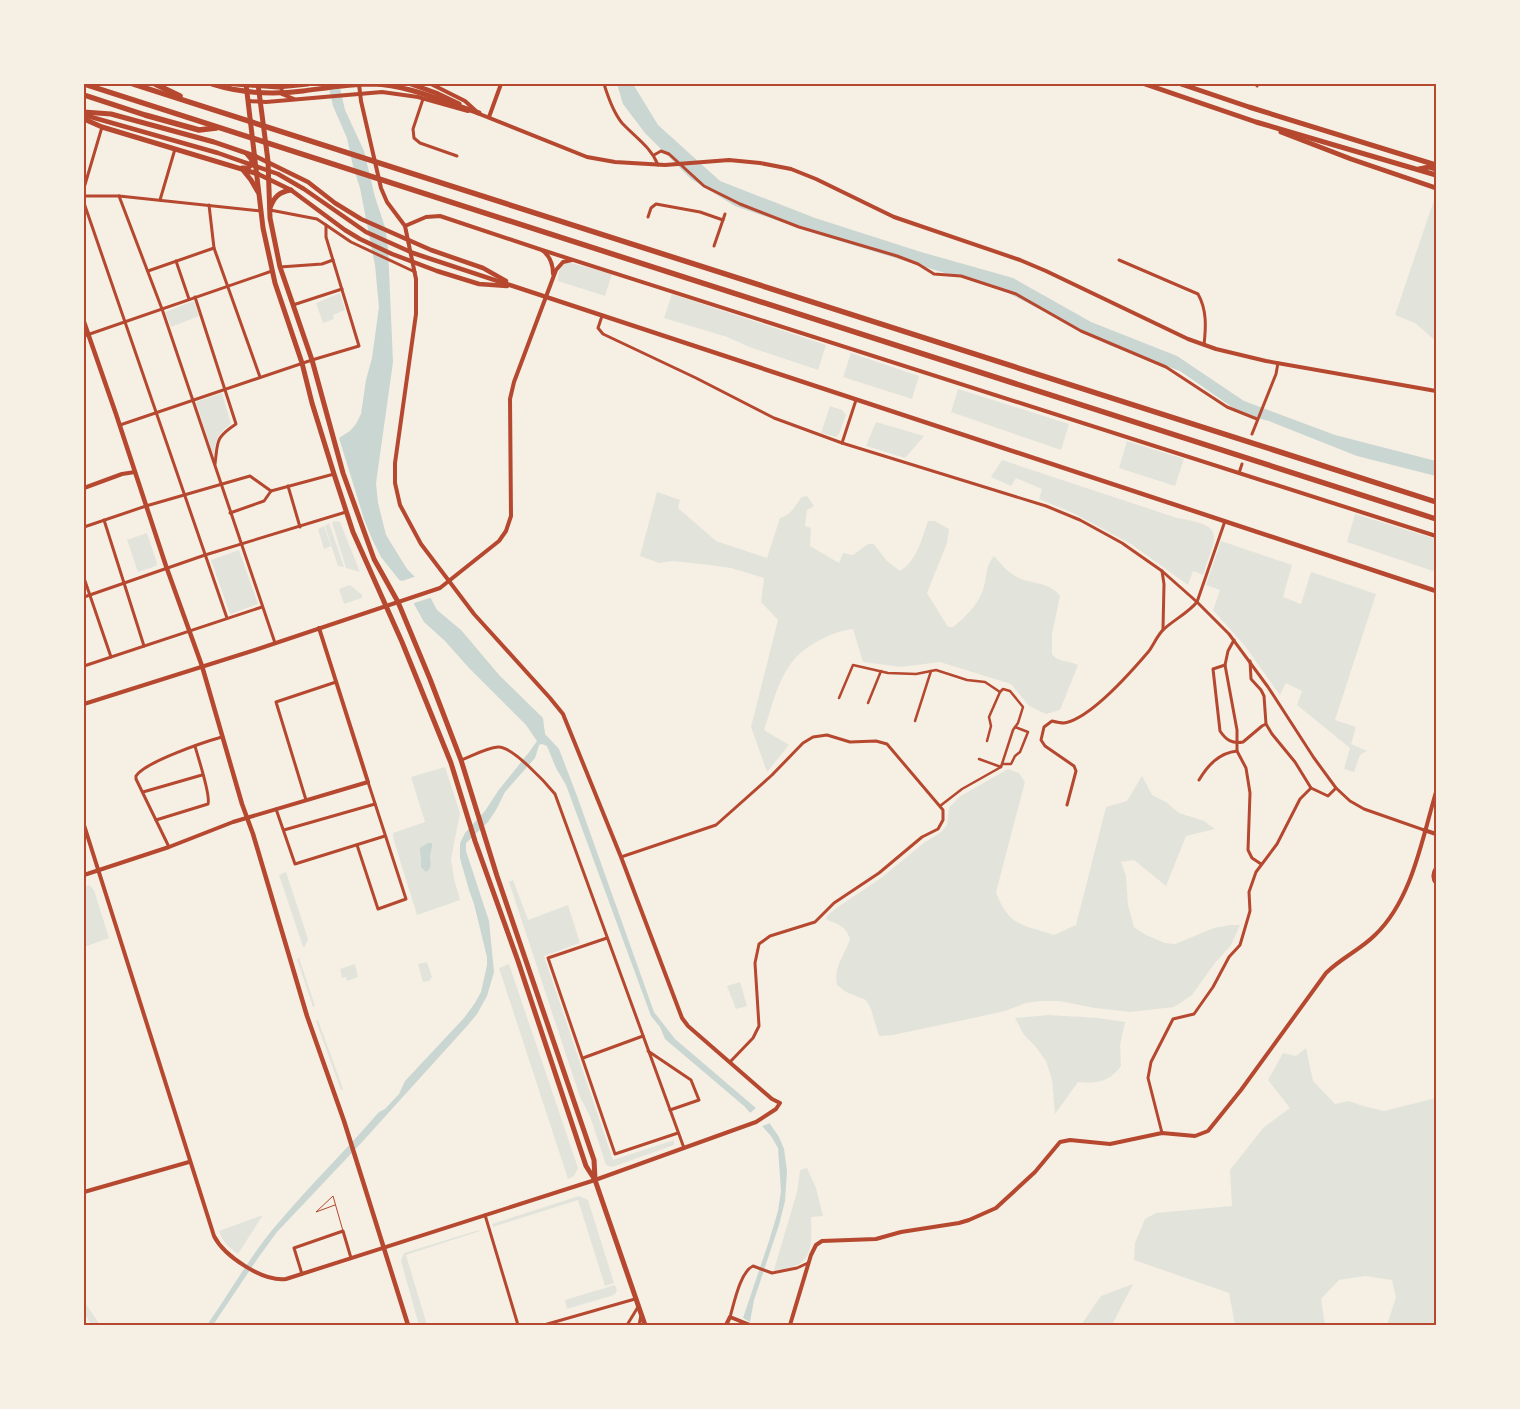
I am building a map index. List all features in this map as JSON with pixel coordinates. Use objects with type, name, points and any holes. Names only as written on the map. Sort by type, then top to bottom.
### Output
[{"type":"highway","points":[[84,84],[1436,519]]},
{"type":"highway","points":[[133,84],[1436,502]]},
{"type":"highway","points":[[155,84],[190,102]]},
{"type":"highway","points":[[84,95],[199,130],[220,128]]},
{"type":"main road","points":[[212,84],[242,91],[279,93],[373,84],[411,90],[479,113]]},
{"type":"main road","points":[[235,84],[278,87],[308,84]]},
{"type":"main road","points":[[246,84],[261,211],[274,284],[302,363],[312,403],[346,512],[451,763],[475,841],[518,961],[586,1166],[595,1180],[645,1325]]},
{"type":"main road","points":[[258,84],[268,161],[270,210],[280,267],[312,360],[343,473],[374,559],[398,602],[461,760],[474,805],[594,1160],[595,1180]]},
{"type":"main road","points":[[411,84],[436,93],[479,113]]},
{"type":"main road","points":[[1145,84],[1256,122],[1350,159],[1436,188]]},
{"type":"main road","points":[[1180,84],[1436,165]]},
{"type":"main road","points":[[84,113],[111,114],[214,142],[268,161],[308,182],[335,203],[369,224],[431,250],[483,268],[516,287]]},
{"type":"main road","points":[[84,113],[218,153],[278,174],[304,189],[366,232],[413,253],[1436,591]]},
{"type":"main road","points":[[84,119],[102,127],[268,178],[291,190],[360,239],[416,264],[479,284],[516,287]]},
{"type":"main road","points":[[1256,122],[1436,175]]},
{"type":"main road","points":[[241,169],[248,168],[251,165],[252,160],[246,153]]},
{"type":"main road","points":[[1418,169],[1429,166],[1436,169]]},
{"type":"main road","points":[[241,169],[259,193]]},
{"type":"main road","points":[[259,193],[269,190]]},
{"type":"main road","points":[[270,210],[275,197],[291,190]]},
{"type":"main road","points":[[84,322],[86,336],[120,425],[167,568],[202,666],[306,1016],[347,1129],[408,1325]]},
{"type":"street","points":[[281,84],[282,94],[294,99]]},
{"type":"street","points":[[84,825],[216,1240],[236,1260],[269,1277],[282,1279],[302,1274],[595,1180],[756,1122],[776,1109],[780,1104],[688,1026],[678,1011],[621,857],[560,710],[474,614],[421,544],[400,505],[395,483],[395,463],[416,314],[415,272],[406,226],[384,195],[371,145],[359,84]]},
{"type":"street","points":[[431,84],[465,101],[479,113]]},
{"type":"street","points":[[489,117],[501,84]]},
{"type":"street","points":[[604,84],[616,115],[654,156],[658,165]]},
{"type":"street","points":[[248,100],[260,102],[371,92],[394,93],[423,99],[459,110],[479,113],[587,157],[615,162],[665,166],[729,160],[785,167],[805,174],[894,217],[1020,260],[1046,271],[1204,345],[1278,363],[1436,391]]},
{"type":"street","points":[[423,99],[413,129],[414,138],[457,156]]},
{"type":"street","points":[[84,188],[102,127]]},
{"type":"street","points":[[160,200],[175,149]]},
{"type":"street","points":[[654,156],[661,151],[669,154],[704,186],[766,215],[897,256],[918,264],[934,274],[961,276],[1016,294],[1081,331],[1166,367],[1228,407],[1258,418]]},
{"type":"street","points":[[84,196],[119,196],[261,211]]},
{"type":"street","points":[[119,196],[162,309],[275,643]]},
{"type":"street","points":[[84,203],[227,618]]},
{"type":"street","points":[[648,217],[651,208],[656,204],[700,212],[723,220]]},
{"type":"street","points":[[209,205],[214,248],[260,377]]},
{"type":"street","points":[[270,210],[317,219],[351,242],[415,272]]},
{"type":"street","points":[[714,246],[725,214]]},
{"type":"street","points":[[406,226],[426,217],[440,216],[1436,536]]},
{"type":"street","points":[[120,425],[302,363],[359,346],[326,237],[326,225]]},
{"type":"street","points":[[148,271],[214,248]]},
{"type":"street","points":[[542,250],[548,255],[552,264],[552,278]]},
{"type":"street","points":[[280,267],[322,264],[333,260]]},
{"type":"street","points":[[84,704],[440,588],[495,545],[506,531],[512,508],[510,399],[514,382],[552,278],[559,265],[574,260]]},
{"type":"street","points":[[1119,260],[1198,294],[1202,301],[1205,316],[1204,345]]},
{"type":"street","points":[[176,261],[189,300]]},
{"type":"street","points":[[86,336],[272,270]]},
{"type":"street","points":[[293,305],[342,290]]},
{"type":"street","points":[[195,298],[236,424],[220,436],[215,468]]},
{"type":"street","points":[[602,316],[598,328],[603,334],[696,378],[774,418],[872,453],[1058,511],[1080,520],[1122,543],[1162,571],[1197,602],[1234,640],[1336,788],[1350,801],[1364,809],[1436,834]]},
{"type":"street","points":[[1252,434],[1276,374],[1278,363]]},
{"type":"street","points":[[842,443],[856,400]]},
{"type":"street","points":[[1239,473],[1242,464]]},
{"type":"street","points":[[84,488],[122,474],[135,472]]},
{"type":"street","points":[[230,512],[264,501],[271,492],[334,474]]},
{"type":"street","points":[[84,527],[185,494],[250,476],[271,492]]},
{"type":"street","points":[[288,486],[300,527]]},
{"type":"street","points":[[84,596],[205,555],[346,512]]},
{"type":"street","points":[[104,520],[144,646]]},
{"type":"street","points":[[1067,805],[1076,771],[1074,766],[1045,746],[1041,740],[1044,727],[1052,721],[1064,723],[1078,718],[1101,701],[1137,665],[1156,642],[1163,630],[1190,611],[1197,602],[1225,520]]},
{"type":"street","points":[[1162,571],[1164,584],[1163,630]]},
{"type":"street","points":[[84,578],[111,657]]},
{"type":"street","points":[[84,666],[262,607]]},
{"type":"street","points":[[319,628],[406,899],[378,909],[358,845]]},
{"type":"street","points":[[1234,640],[1228,651],[1225,665],[1237,730],[1237,751],[1246,768],[1250,793],[1248,850],[1252,858],[1262,864]]},
{"type":"street","points":[[1250,661],[1251,680],[1264,696],[1266,724],[1272,734],[1295,762],[1310,788],[1328,796],[1336,788]]},
{"type":"street","points":[[839,698],[853,665],[888,673],[916,674],[936,670],[967,680],[985,682],[1000,692]]},
{"type":"street","points":[[1225,665],[1213,669],[1220,731],[1224,737],[1238,743],[1247,740],[1266,724]]},
{"type":"street","points":[[868,703],[881,671]]},
{"type":"street","points":[[915,721],[931,671]]},
{"type":"street","points":[[306,800],[276,702],[336,682]]},
{"type":"street","points":[[939,804],[1001,765],[1023,707],[1010,691],[1003,689],[1000,692],[989,717],[991,726],[987,741]]},
{"type":"street","points":[[979,759],[1001,765],[1011,764],[1015,756],[1020,752],[1028,732],[1015,727]]},
{"type":"street","points":[[621,857],[716,825],[772,775],[808,739],[821,735],[850,742],[882,742],[891,747],[939,804],[944,820],[938,829],[922,837],[879,873],[834,903],[816,922],[770,936],[759,944],[755,963],[760,1026],[753,1038],[730,1062]]},
{"type":"street","points":[[169,847],[136,779],[137,773],[176,752],[222,737]]},
{"type":"street","points":[[156,820],[208,804],[208,793],[195,746]]},
{"type":"street","points":[[461,760],[499,747],[508,750],[519,758],[554,794],[684,1149]]},
{"type":"street","points":[[1199,780],[1214,760],[1226,753],[1237,751]]},
{"type":"street","points":[[143,792],[202,775]]},
{"type":"street","points":[[84,875],[169,847],[247,818],[368,782]]},
{"type":"street","points":[[1162,1133],[1149,1085],[1151,1062],[1173,1019],[1194,1014],[1213,987],[1229,957],[1240,945],[1250,912],[1249,892],[1262,864],[1277,844],[1300,799],[1310,788]]},
{"type":"street","points":[[790,1325],[808,1263],[816,1245],[822,1241],[864,1240],[959,1223],[996,1208],[1035,1172],[1060,1142],[1070,1140],[1110,1144],[1162,1133],[1195,1136],[1208,1131],[1241,1090],[1326,973],[1338,962],[1371,939],[1387,921],[1405,890],[1436,792]]},
{"type":"street","points":[[284,830],[375,804]]},
{"type":"street","points":[[276,809],[296,864],[385,836]]},
{"type":"street","points":[[1436,866],[1433,875],[1433,881],[1436,884]]},
{"type":"street","points":[[607,938],[548,958],[615,1154],[678,1133]]},
{"type":"street","points":[[582,1058],[642,1036]]},
{"type":"street","points":[[648,1050],[691,1080],[699,1100],[670,1110]]},
{"type":"street","points":[[84,1192],[190,1162]]},
{"type":"street","points":[[485,1215],[518,1325]]},
{"type":"street","points":[[302,1274],[294,1248],[343,1231],[351,1258]]},
{"type":"street","points":[[726,1325],[732,1318],[746,1271],[753,1266],[772,1272],[797,1268],[808,1263]]},
{"type":"street","points":[[544,1325],[636,1299]]},
{"type":"street","points":[[627,1325],[639,1306]]},
{"type":"street","points":[[639,1325],[642,1315]]},
{"type":"street","points":[[732,1318],[750,1325]]},
{"type":"lane","points":[[335,1205],[316,1212],[333,1196],[343,1231]]},
{"type":"shaded area","points":[[328,84],[339,84],[345,110],[364,151],[375,197],[385,227],[388,248],[393,362],[376,483],[378,503],[386,535],[407,569],[425,587],[437,610],[461,630],[500,676],[543,718],[545,734],[559,749],[577,796],[654,1012],[675,1039],[764,1115],[779,1137],[784,1149],[787,1171],[785,1201],[754,1300],[750,1322],[743,1318],[778,1211],[781,1191],[778,1148],[771,1136],[744,1106],[665,1039],[660,1027],[651,1016],[566,785],[556,768],[547,746],[542,744],[539,745],[535,758],[505,792],[488,822],[466,843],[466,851],[489,921],[494,972],[487,996],[477,1014],[363,1141],[277,1232],[213,1325],[207,1325],[269,1234],[379,1112],[385,1109],[399,1094],[405,1081],[464,1018],[475,1003],[481,992],[487,957],[460,858],[460,843],[465,833],[485,811],[537,741],[526,725],[445,641],[424,622],[404,586],[381,557],[364,519],[339,438],[350,431],[361,414],[366,380],[372,358],[379,307],[375,265],[360,188],[347,138],[333,106]]},
{"type":"shaded area","points":[[617,84],[633,84],[658,125],[720,181],[815,218],[921,252],[1013,278],[1091,322],[1177,356],[1244,401],[1335,435],[1436,461],[1436,476],[1357,456],[1269,421],[1242,414],[1180,371],[1109,345],[993,285],[945,273],[823,236],[735,206],[691,179],[645,133],[623,104]]},
{"type":"shaded area","points":[[1434,200],[1436,200],[1436,341],[1415,323],[1395,315]]},
{"type":"shaded area","points":[[567,262],[612,274],[605,296],[558,281],[560,267]]},
{"type":"shaded area","points":[[340,293],[345,310],[333,315],[334,319],[323,323],[316,303]]},
{"type":"shaded area","points":[[672,294],[826,345],[818,370],[752,348],[727,337],[664,318]]},
{"type":"shaded area","points":[[194,301],[199,316],[171,327],[165,312]]},
{"type":"shaded area","points":[[851,353],[919,376],[912,399],[843,377]]},
{"type":"shaded area","points":[[958,389],[1069,424],[1061,450],[951,412]]},
{"type":"shaded area","points":[[222,393],[231,424],[222,431],[218,438],[214,458],[196,402]]},
{"type":"shaded area","points":[[830,406],[842,410],[846,415],[836,437],[821,433]]},
{"type":"shaded area","points":[[876,422],[924,436],[905,458],[866,446]]},
{"type":"shaded area","points":[[1127,441],[1184,459],[1175,486],[1119,468]]},
{"type":"shaded area","points":[[1002,460],[1177,518],[1193,521],[1211,529],[1214,534],[1214,541],[1203,575],[1193,571],[1188,585],[1131,544],[1073,513],[1039,499],[1042,489],[1016,478],[1011,486],[991,477]]},
{"type":"shaded area","points":[[657,492],[680,500],[678,508],[716,541],[767,558],[780,518],[791,512],[802,497],[807,496],[814,506],[807,510],[805,526],[811,528],[810,546],[839,563],[843,553],[853,555],[868,544],[874,544],[886,560],[900,571],[906,567],[915,555],[928,521],[935,521],[949,529],[947,543],[927,593],[948,627],[953,627],[978,601],[983,590],[989,564],[994,556],[1013,575],[1026,581],[1047,586],[1060,596],[1052,634],[1052,654],[1057,659],[1078,665],[1060,710],[1046,714],[1029,706],[1011,684],[940,662],[901,667],[863,662],[853,629],[828,636],[807,648],[797,657],[782,678],[764,730],[789,745],[767,772],[751,727],[778,620],[761,602],[764,578],[731,568],[673,561],[659,563],[640,556]]},
{"type":"shaded area","points":[[1355,514],[1436,539],[1436,572],[1347,542]]},
{"type":"shaded area","points":[[332,522],[340,522],[360,572],[346,568]]},
{"type":"shaded area","points":[[329,523],[344,567],[338,566],[325,526]]},
{"type":"shaded area","points":[[324,526],[331,546],[324,549],[318,529]]},
{"type":"shaded area","points":[[147,533],[157,563],[156,566],[138,572],[127,540]]},
{"type":"shaded area","points":[[1221,541],[1292,565],[1283,597],[1301,604],[1311,572],[1376,594],[1335,720],[1356,727],[1351,744],[1367,751],[1360,755],[1354,772],[1344,769],[1350,748],[1297,705],[1302,691],[1286,683],[1280,695],[1245,646],[1213,610],[1220,590],[1206,585]]},
{"type":"shaded area","points":[[239,550],[258,604],[230,614],[211,560]]},
{"type":"shaded area","points":[[350,585],[362,595],[362,598],[344,604],[339,589]]},
{"type":"shaded area","points":[[445,767],[460,813],[451,859],[460,900],[417,915],[393,833],[425,822],[411,777]]},
{"type":"shaded area","points":[[1008,769],[1019,773],[1025,782],[996,892],[1011,918],[1025,926],[1054,935],[1076,925],[1106,807],[1127,801],[1142,776],[1152,795],[1166,802],[1179,813],[1204,821],[1215,829],[1186,836],[1166,886],[1134,860],[1121,862],[1126,876],[1128,905],[1134,927],[1146,935],[1165,943],[1175,944],[1214,928],[1240,925],[1231,945],[1215,963],[1192,995],[1174,1007],[1130,1012],[1059,1001],[1040,1001],[1026,1003],[1005,1011],[973,1018],[893,1035],[879,1036],[871,1009],[866,1000],[846,992],[837,985],[838,967],[850,939],[844,929],[827,920],[826,917],[881,878],[925,842],[940,833],[947,825],[949,808],[959,797]]},
{"type":"shaded area","points":[[428,843],[432,843],[431,865],[430,869],[426,872],[421,867],[420,848]]},
{"type":"shaded area","points":[[286,872],[308,939],[303,947],[279,875]]},
{"type":"shaded area","points":[[513,880],[528,920],[568,905],[580,943],[544,956],[613,1160],[674,1140],[674,1145],[612,1167],[606,1165],[590,1116],[580,1097],[509,882]]},
{"type":"shaded area","points":[[89,885],[94,890],[109,938],[84,947],[84,887]]},
{"type":"shaded area","points":[[299,958],[315,1006],[313,1007],[297,959]]},
{"type":"shaded area","points":[[427,962],[432,977],[429,981],[423,982],[418,964]]},
{"type":"shaded area","points":[[355,964],[358,977],[347,981],[346,977],[342,978],[340,969]]},
{"type":"shaded area","points":[[509,964],[578,1168],[574,1176],[568,1179],[499,968]]},
{"type":"shaded area","points":[[740,982],[747,1006],[736,1009],[727,986]]},
{"type":"shaded area","points":[[1048,1015],[1098,1018],[1125,1022],[1120,1045],[1121,1066],[1112,1076],[1102,1081],[1091,1083],[1078,1082],[1055,1114],[1052,1080],[1046,1061],[1024,1035],[1015,1018]]},
{"type":"shaded area","points":[[318,1020],[343,1089],[341,1090],[316,1021]]},
{"type":"shaded area","points":[[1306,1048],[1313,1081],[1335,1104],[1349,1101],[1384,1111],[1436,1098],[1436,1325],[1387,1325],[1396,1297],[1392,1280],[1365,1276],[1339,1280],[1321,1299],[1325,1325],[1235,1325],[1229,1293],[1134,1260],[1135,1243],[1145,1219],[1156,1213],[1232,1206],[1230,1170],[1263,1128],[1290,1108],[1268,1080],[1283,1053],[1296,1056]]},
{"type":"shaded area","points":[[807,1168],[816,1188],[823,1216],[811,1217],[810,1248],[808,1255],[803,1261],[787,1269],[774,1270],[797,1192],[800,1170]]},
{"type":"shaded area","points":[[579,1196],[588,1200],[614,1283],[605,1286],[578,1200],[493,1227],[492,1224]]},
{"type":"shaded area","points":[[263,1215],[238,1254],[222,1238],[219,1231]]},
{"type":"shaded area","points":[[479,1230],[406,1255],[427,1325],[419,1325],[401,1261],[404,1253]]},
{"type":"shaded area","points":[[1133,1284],[1112,1325],[1081,1325],[1101,1296]]},
{"type":"shaded area","points":[[615,1285],[617,1291],[614,1295],[567,1309],[565,1300]]},
{"type":"shaded area","points":[[84,1301],[100,1325],[92,1325],[90,1322],[85,1314]]},
{"type":"pier","points":[[417,576],[427,586],[433,597],[411,604],[397,579],[402,581]]},
{"type":"pier","points":[[758,1106],[773,1122],[760,1127],[749,1114]]}]
